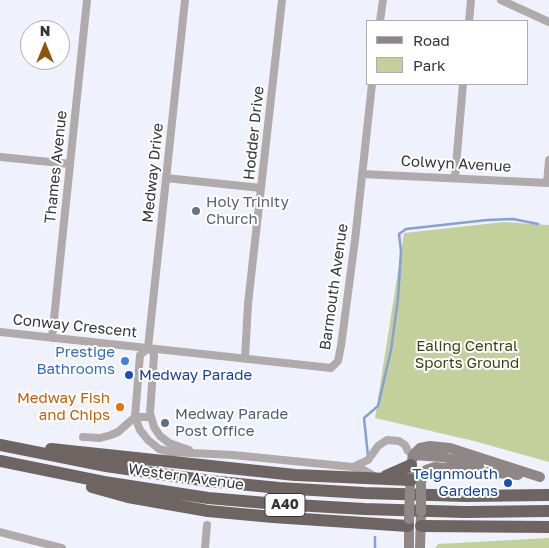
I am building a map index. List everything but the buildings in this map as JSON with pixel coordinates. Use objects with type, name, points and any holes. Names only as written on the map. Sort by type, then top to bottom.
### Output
[{"type":"highway","name":"Western Avenue","points":[[0,445],[106,466],[210,481],[279,488],[466,496],[549,495]]},
{"type":"highway","name":"A40","points":[[24,450],[60,448],[240,470],[295,475],[382,478],[416,482]]},
{"type":"highway","name":"A40","points":[[382,478],[399,472],[412,460]]},
{"type":"highway","name":"Western Avenue","points":[[0,461],[104,482],[198,496],[270,503],[364,510],[549,511]]},
{"type":"highway","name":"A40","points":[[24,466],[128,497],[208,511],[273,517],[549,527]]},
{"type":"main road","points":[[412,460],[423,447],[439,446],[544,478]]},
{"type":"main road","points":[[412,460],[452,459],[506,474]]},
{"type":"main road","points":[[412,460],[416,482],[415,523],[420,548]]},
{"type":"main road","points":[[416,482],[426,470],[435,467],[544,478]]},
{"type":"main road","points":[[408,548],[415,523]]},
{"type":"street","name":"Thames Avenue","points":[[52,338],[87,0]]},
{"type":"street","name":"Medway Drive","points":[[148,348],[185,0]]},
{"type":"street","name":"Hodder Drive","points":[[245,358],[248,304],[282,0]]},
{"type":"street","points":[[380,20],[383,0]]},
{"type":"street","points":[[469,20],[471,0]]},
{"type":"street","points":[[501,0],[549,22]]},
{"type":"street","name":"Barmouth Avenue","points":[[148,348],[331,368],[338,361],[355,240],[372,85]]},
{"type":"street","points":[[454,177],[463,85]]},
{"type":"street","points":[[0,157],[70,164]]},
{"type":"street","points":[[548,183],[549,160]]},
{"type":"street","name":"Colwyn Avenue","points":[[362,174],[548,183]]},
{"type":"street","points":[[166,178],[262,188]]},
{"type":"street","name":"Conway Crescent","points":[[0,332],[148,348]]},
{"type":"street","points":[[193,452],[170,443],[160,436],[154,427],[150,417],[154,356],[153,352],[148,348],[140,355],[135,417],[140,430],[148,440],[159,448],[171,452],[193,452],[353,467],[382,478]]},
{"type":"street","points":[[83,437],[100,438],[111,435],[118,432],[135,417],[150,417]]},
{"type":"street","points":[[353,467],[368,460],[378,446],[387,440],[399,441],[405,445],[412,460]]},
{"type":"street","points":[[205,548],[207,526]]},
{"type":"street","points":[[0,532],[62,548]]},
{"type":"green space","name":"Ealing Central Sports Ground","points":[[504,222],[549,225],[549,462],[474,441],[375,418],[404,233]]},
{"type":"green space","points":[[549,538],[549,548],[435,548],[438,544]]},
{"type":"waterway","points":[[368,456],[364,418],[378,406],[391,350],[398,299],[401,251],[399,234],[406,229],[487,220],[513,219],[538,224]]},
{"type":"waterway","points":[[375,537],[375,548]]},
{"type":"place","name":"Holy Trinity Church","points":[[196,211]]},
{"type":"place","name":"Prestige Bathrooms","points":[[125,361]]},
{"type":"place","name":"Medway Parade","points":[[129,375]]},
{"type":"place","name":"Medway Fish and Chips","points":[[120,407]]},
{"type":"place","name":"Medway Parade Post Office","points":[[165,423]]},
{"type":"place","name":"Teignmouth Gardens","points":[[508,483]]}]
